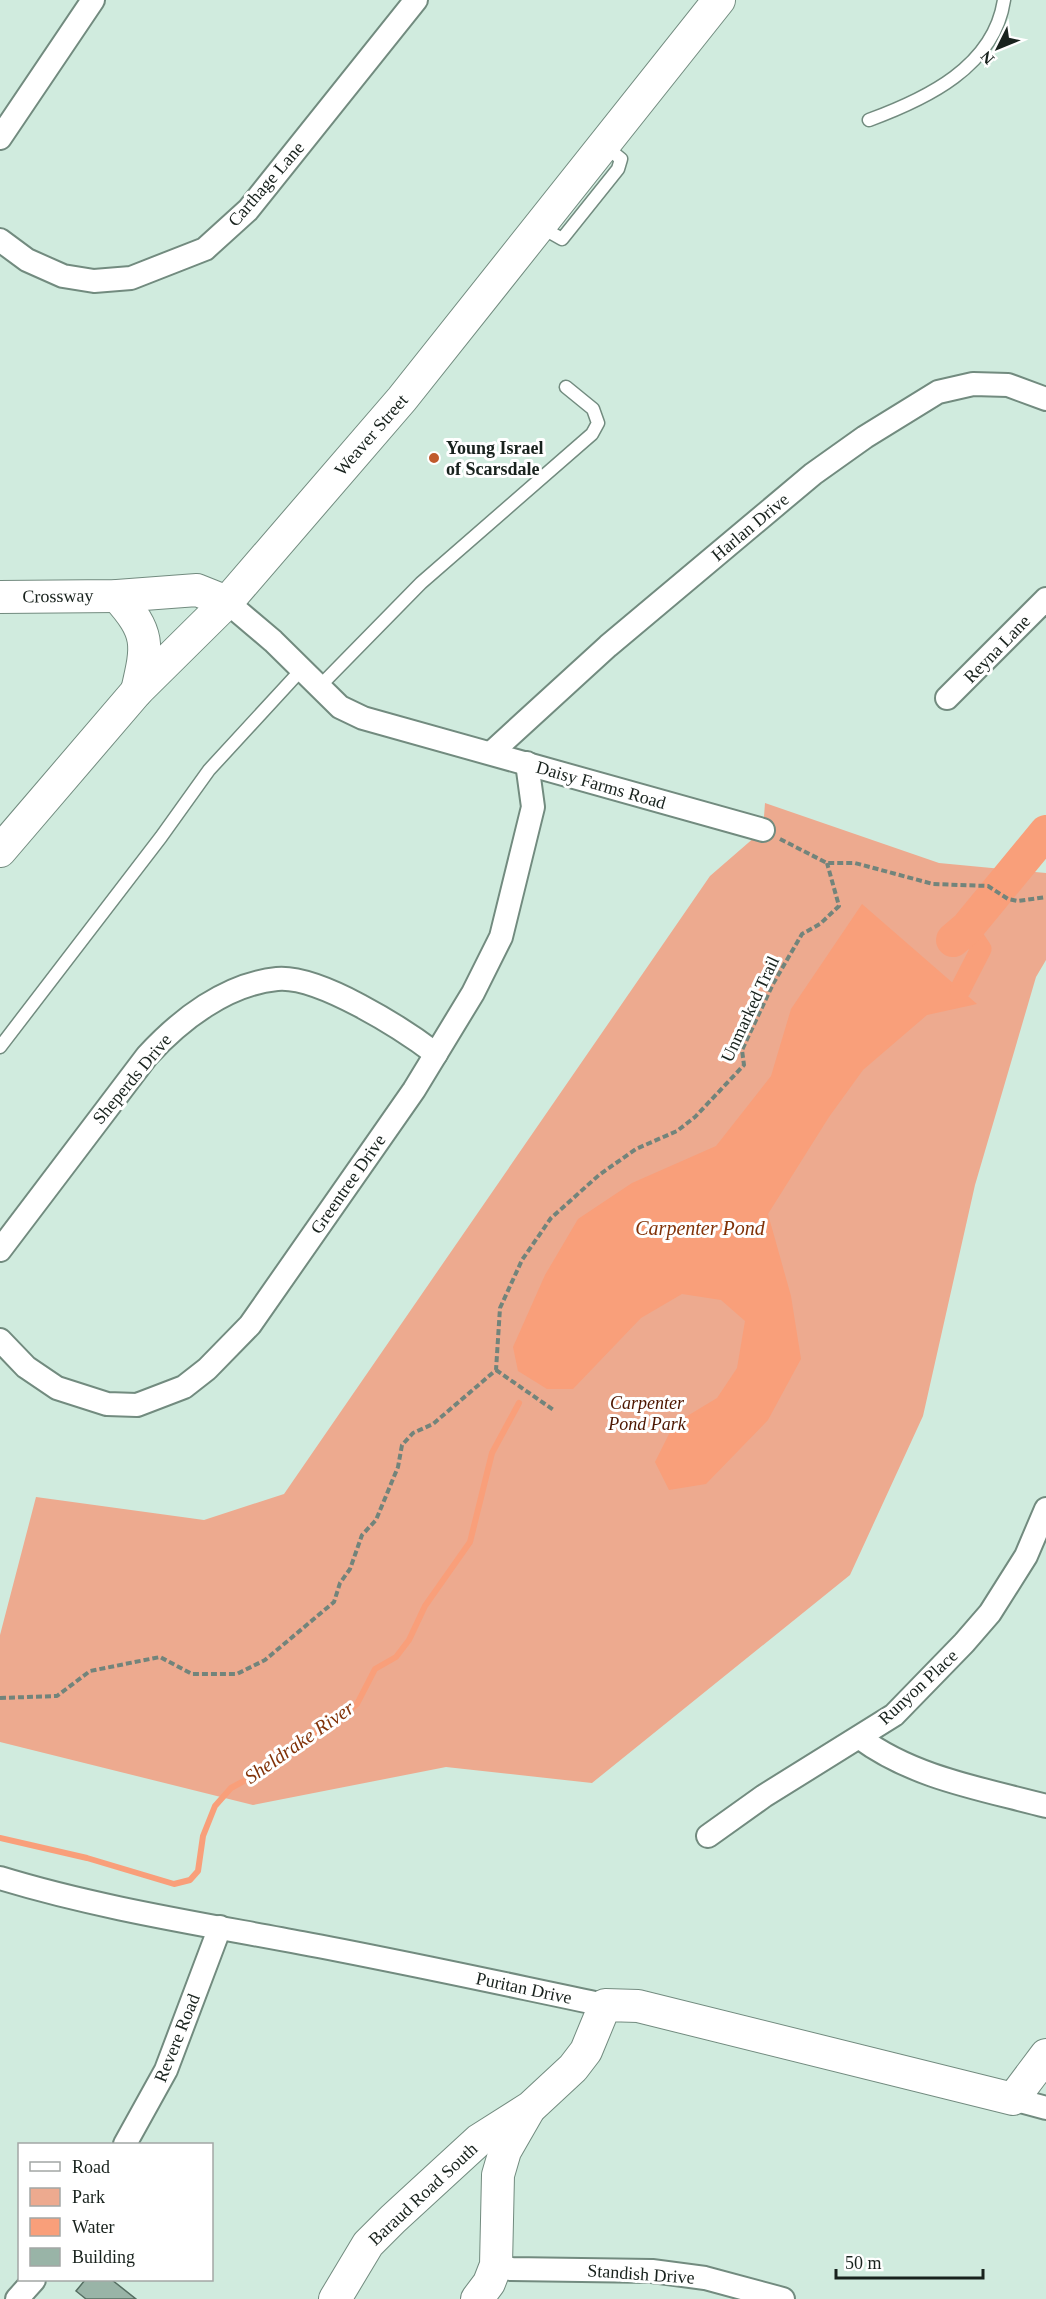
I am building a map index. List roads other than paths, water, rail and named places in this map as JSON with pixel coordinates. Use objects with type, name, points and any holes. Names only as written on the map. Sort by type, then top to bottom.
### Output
[{"type":"street","points":[[0,138],[93,0]]},
{"type":"street","name":"Carthage Lane","points":[[0,240],[27,260],[54,272],[94,281],[131,278],[204,249],[248,210],[416,0]]},
{"type":"street","name":"Weaver Street","points":[[0,850],[137,691],[227,602],[402,399],[602,144],[719,0]]},
{"type":"street","points":[[690,38],[744,0]]},
{"type":"street","name":"Harlan Drive","points":[[491,753],[617,639],[813,474],[865,436],[938,392],[973,384],[1008,385],[1046,399]]},
{"type":"street","name":"Crossway","points":[[0,597],[117,596],[197,590],[227,602]]},
{"type":"street","name":"Crossway","points":[[117,596],[137,618],[143,637],[146,652],[137,691]]},
{"type":"street","name":"Reyna Lane","points":[[946,698],[1046,599]]},
{"type":"street","name":"Daisy Farms Road","points":[[227,602],[302,669],[340,707],[363,718],[434,740],[528,763],[763,830]]},
{"type":"street","name":"Greentree Drive","points":[[0,1340],[26,1367],[50,1383],[86,1399],[107,1404],[137,1405],[184,1387],[207,1370],[250,1325],[414,1090],[473,993],[501,937],[533,807],[528,763]]},
{"type":"street","name":"Sheperds Drive","points":[[0,1250],[147,1056],[169,1032],[193,1014],[228,995],[278,978],[302,982],[398,1026],[436,1054]]},
{"type":"street","name":"Runyon Place","points":[[708,1836],[764,1796],[894,1715],[964,1643],[983,1620],[1026,1556],[1046,1509]]},
{"type":"street","points":[[860,1738],[873,1748],[926,1774],[1046,1806]]},
{"type":"street","name":"Puritan Drive","points":[[0,1878],[33,1888],[220,1928],[399,1961],[605,2005],[649,2008],[1046,2108]]},
{"type":"street","name":"Revere Road","points":[[126,2143],[166,2070],[220,1928]]},
{"type":"street","name":"Baraud Road South","points":[[335,2299],[368,2244],[393,2219],[479,2140],[531,2107],[573,2068],[586,2050],[605,2005]]},
{"type":"street","points":[[1013,2099],[1046,2055]]},
{"type":"street","name":"Baraud Road South","points":[[477,2299],[489,2283],[496,2265],[498,2175],[515,2130],[531,2107]]},
{"type":"street","name":"Standish Drive","points":[[496,2265],[511,2269],[652,2271],[705,2278],[783,2299]]},
{"type":"street","points":[[17,2299],[33,2281]]},
{"type":"lane","points":[[869,120],[909,105],[938,89],[965,68],[988,44],[1001,17],[1004,0]]},
{"type":"lane","points":[[319,687],[422,583],[592,434],[598,423],[593,409],[566,387]]},
{"type":"lane","points":[[0,1047],[209,770],[302,669]]},
{"type":"water","name":"Carpenter Pond","points":[[862,904],[977,1004],[927,1015],[863,1070],[829,1117],[768,1214],[791,1296],[801,1359],[768,1420],[706,1484],[669,1490],[655,1462],[674,1424],[717,1398],[737,1368],[745,1321],[721,1300],[682,1294],[641,1318],[573,1389],[547,1389],[518,1371],[513,1347],[545,1275],[578,1219],[632,1183],[716,1146],[771,1076],[791,1009]]},
{"type":"waterway","name":"Sheldrake River","points":[[953,940],[967,928],[1046,832]]},
{"type":"waterway","name":"Sheldrake River","points":[[960,990],[981,949],[967,928]]},
{"type":"waterway","name":"Sheldrake River","points":[[0,1838],[87,1858],[174,1884],[190,1880],[198,1871],[203,1836],[215,1806],[231,1788],[273,1765],[357,1704],[375,1669],[396,1657],[409,1640],[425,1606],[470,1542],[492,1453],[519,1403]]},
{"type":"place","name":"Young Israel of Scarsdale","points":[[434,458]]},
{"type":"park label","name":"Carpenter Pond Park","points":[[647,1413]]}]
